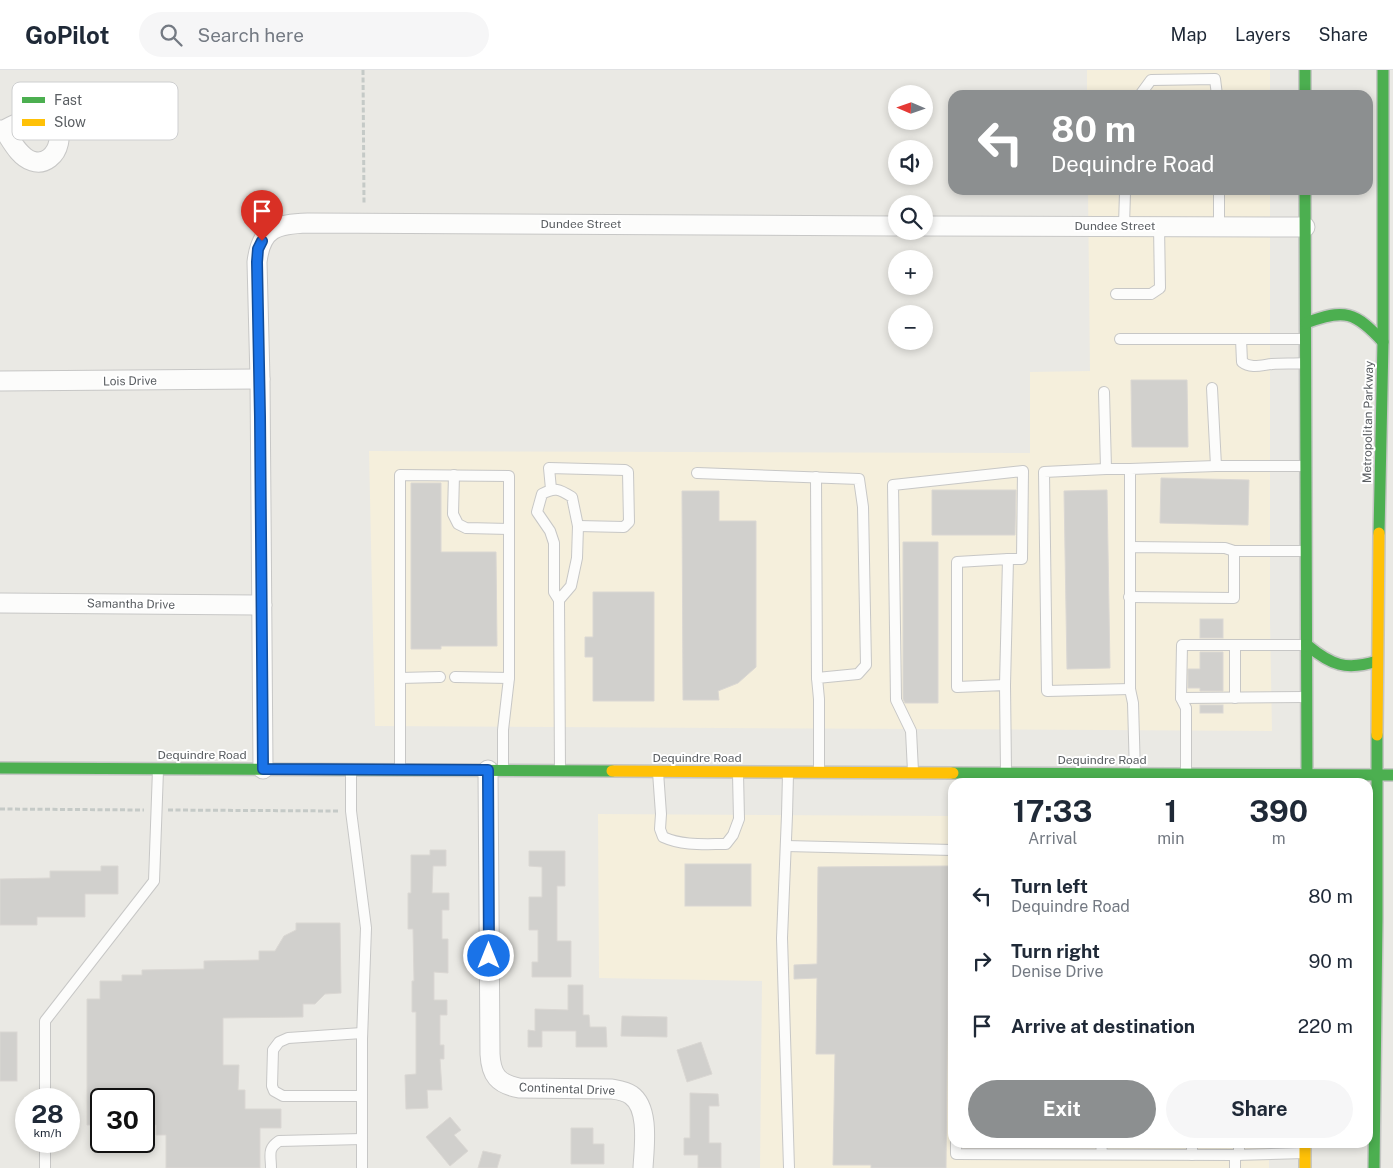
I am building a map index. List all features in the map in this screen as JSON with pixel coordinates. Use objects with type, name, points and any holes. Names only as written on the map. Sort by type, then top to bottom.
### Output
[{"type":"main road","points":[[1305,70],[1305,90]]},
{"type":"main road","name":"Metropolitan Parkway","points":[[1374,1168],[1380,981],[1377,919],[1381,854],[1377,774],[1376,661],[1381,646],[1379,510],[1384,189],[1388,169],[1383,70]]},
{"type":"main road","points":[[1305,195],[1307,778]]},
{"type":"main road","points":[[1306,323],[1322,316],[1347,315],[1359,319],[1370,327],[1383,342]]},
{"type":"main road","points":[[1307,645],[1329,662],[1342,666],[1353,668],[1376,661]]},
{"type":"main road","name":"Dequindre Road","points":[[0,768],[913,772],[958,778],[1006,773],[1135,774],[1250,778]]},
{"type":"main road","name":"Dequindre Road","points":[[1321,778],[1393,774]]},
{"type":"main road","points":[[1373,910],[1377,919]]},
{"type":"main road","points":[[1305,1148],[1305,1168]]},
{"type":"street","name":"Dundee Street","points":[[260,379],[258,249],[268,233],[283,226],[308,223],[888,226]]},
{"type":"street","name":"Dundee Street","points":[[933,226],[1305,227]]},
{"type":"street","name":"Lois Drive","points":[[0,381],[260,379]]},
{"type":"street","points":[[260,379],[263,769]]},
{"type":"street","name":"Samantha Drive","points":[[0,602],[262,605]]},
{"type":"street","name":"Continental Drive","points":[[495,770],[490,1044],[492,1069],[500,1081],[508,1086],[519,1088],[612,1089],[631,1095],[642,1109],[643,1168]]},
{"type":"lane","points":[[1144,90],[1151,80],[1215,79],[1216,90]]},
{"type":"lane","points":[[1124,226],[1125,195]]},
{"type":"lane","points":[[1219,195],[1219,227]]},
{"type":"lane","points":[[1116,294],[1151,294],[1160,288],[1159,226]]},
{"type":"lane","points":[[1120,339],[1306,338]]},
{"type":"lane","points":[[1241,339],[1241,357],[1242,362],[1246,365],[1306,363]]},
{"type":"lane","points":[[1212,388],[1216,466]]},
{"type":"lane","points":[[1104,392],[1106,469]]},
{"type":"lane","points":[[1130,689],[1047,691],[1044,472],[1216,466],[1306,466]]},
{"type":"lane","points":[[551,489],[550,468],[625,470],[628,472],[629,522],[624,527],[578,526]]},
{"type":"lane","points":[[1130,469],[1130,689],[1133,703],[1135,774]]},
{"type":"lane","points":[[913,772],[911,731],[896,700],[893,485],[1022,471],[1022,559],[957,562],[957,687],[1004,686]]},
{"type":"lane","points":[[698,473],[859,480],[863,507],[866,665],[858,674],[818,678]]},
{"type":"lane","points":[[400,770],[400,474],[509,476],[509,678],[503,730],[495,770]]},
{"type":"lane","points":[[454,475],[453,514],[458,524],[466,528],[509,529]]},
{"type":"lane","points":[[816,477],[818,772]]},
{"type":"lane","points":[[559,600],[571,586],[577,558],[578,526],[572,497],[562,491],[551,489],[542,494],[538,512],[550,530],[554,543],[554,592],[559,600],[560,771]]},
{"type":"lane","points":[[1379,510],[1393,510]]},
{"type":"lane","points":[[1130,547],[1225,548],[1234,551],[1307,551]]},
{"type":"lane","points":[[1130,597],[1234,598],[1234,551]]},
{"type":"lane","points":[[1006,773],[1004,686],[1008,559]]},
{"type":"lane","points":[[1192,777],[1186,708],[1181,698],[1182,645],[1307,645]]},
{"type":"lane","points":[[1235,645],[1236,698]]},
{"type":"lane","points":[[455,677],[509,678]]},
{"type":"lane","points":[[400,678],[440,678]]},
{"type":"lane","points":[[1181,698],[1307,698]]},
{"type":"lane","points":[[45,1088],[45,1020],[154,881],[158,769]]},
{"type":"lane","points":[[350,770],[351,811],[366,928],[362,1033],[362,1168]]},
{"type":"lane","points":[[658,771],[661,814],[660,829],[663,837],[674,842],[698,844],[726,844],[733,835],[739,819],[738,771]]},
{"type":"lane","points":[[788,772],[782,938],[789,1168]]},
{"type":"lane","points":[[786,846],[948,850]]},
{"type":"lane","points":[[362,1033],[288,1038],[279,1042],[273,1050],[272,1086],[274,1091],[283,1096],[362,1096]]},
{"type":"lane","points":[[271,1168],[270,1150],[279,1141],[362,1139]]},
{"type":"lane","points":[[956,1148],[956,1154],[1192,1155],[1237,1155],[1305,1148]]},
{"type":"lane","points":[[1102,1148],[1102,1154]]},
{"type":"lane","points":[[1192,1148],[1192,1155]]},
{"type":"lane","points":[[1235,1168],[1238,1148]]},
{"type":"lane","points":[[45,1153],[45,1168]]},
{"type":"path","points":[[363,70],[364,203]]},
{"type":"path","points":[[0,809],[146,810]]},
{"type":"path","points":[[167,810],[340,811]]},
{"type":"shaded area","points":[[1087,70],[1270,70],[1270,90],[1087,90]]},
{"type":"shaded area","points":[[1088,195],[1270,195],[1270,621],[1272,731],[375,726],[369,451],[1030,453],[1030,372],[1090,371]]},
{"type":"shaded area","points":[[598,814],[948,816],[948,1148],[1269,1148],[1269,1168],[760,1168],[762,981],[599,978]]},
{"type":"building","points":[[1131,380],[1187,380],[1188,447],[1132,447]]},
{"type":"building","points":[[1161,478],[1249,480],[1248,525],[1160,523]]},
{"type":"building","points":[[411,483],[441,483],[441,552],[496,552],[497,646],[441,646],[441,649],[411,649]]},
{"type":"building","points":[[932,490],[1016,490],[1015,535],[932,535]]},
{"type":"building","points":[[1107,490],[1110,668],[1067,669],[1064,491]]},
{"type":"building","points":[[682,491],[719,491],[719,521],[756,521],[756,667],[738,683],[718,691],[719,700],[683,700]]},
{"type":"building","points":[[903,542],[938,542],[938,703],[905,703],[903,699]]},
{"type":"building","points":[[593,592],[654,592],[654,701],[593,701],[593,657],[585,657],[585,637],[593,637]]},
{"type":"building","points":[[1200,619],[1223,619],[1223,638],[1200,638]]},
{"type":"building","points":[[1200,652],[1223,652],[1223,691],[1200,691],[1200,688],[1188,688],[1188,669],[1200,669]]},
{"type":"building","points":[[1200,705],[1223,705],[1223,713],[1200,713]]},
{"type":"building","points":[[430,850],[446,850],[446,866],[433,866],[432,893],[449,893],[449,910],[442,910],[442,939],[448,939],[448,973],[434,972],[434,1000],[447,1000],[447,1015],[440,1015],[440,1045],[444,1045],[444,1059],[440,1059],[442,1090],[427,1090],[428,1108],[406,1109],[405,1075],[416,1074],[416,1012],[412,1012],[412,981],[414,981],[413,929],[408,929],[408,893],[411,893],[411,855],[430,855]]},
{"type":"building","points":[[529,851],[565,851],[565,886],[557,886],[557,941],[571,941],[571,977],[532,977],[532,962],[538,962],[538,930],[529,930],[529,897],[542,897],[542,867],[529,866]]},
{"type":"building","points":[[685,864],[751,864],[751,906],[685,906]]},
{"type":"building","points":[[101,866],[118,866],[118,894],[85,894],[85,917],[37,917],[37,925],[0,925],[0,879],[50,878],[50,871],[101,871]]},
{"type":"building","points":[[948,866],[946,1168],[871,1168],[871,1165],[833,1165],[835,1054],[816,1054],[817,978],[794,979],[794,965],[817,964],[818,867]]},
{"type":"building","points":[[296,923],[340,923],[341,993],[325,994],[315,1004],[303,1004],[303,1017],[223,1018],[223,1065],[239,1065],[238,1090],[245,1090],[245,1109],[281,1109],[281,1128],[260,1128],[260,1168],[166,1168],[166,1135],[156,1135],[155,1088],[90,1088],[90,1125],[87,1125],[87,999],[100,999],[100,981],[122,981],[122,975],[142,975],[142,970],[204,969],[204,961],[259,960],[259,951],[275,951],[284,936],[296,930]]},
{"type":"building","points":[[568,985],[583,985],[583,1015],[589,1015],[590,1027],[606,1027],[607,1047],[576,1047],[576,1031],[542,1031],[542,1047],[528,1047],[528,1030],[535,1031],[535,1009],[568,1010]]},
{"type":"building","points":[[622,1016],[667,1017],[667,1037],[621,1036]]},
{"type":"building","points":[[0,1032],[17,1032],[17,1081],[0,1081]]},
{"type":"building","points":[[701,1042],[712,1074],[687,1082],[677,1050]]},
{"type":"building","points":[[690,1093],[718,1094],[719,1106],[709,1106],[709,1143],[721,1143],[721,1168],[698,1168],[698,1155],[684,1155],[684,1138],[690,1138]]},
{"type":"building","points":[[450,1117],[461,1130],[454,1135],[468,1151],[450,1166],[426,1137]]},
{"type":"building","points":[[571,1128],[593,1128],[593,1144],[604,1144],[604,1164],[571,1164]]},
{"type":"building","points":[[483,1151],[501,1155],[497,1168],[478,1168]]},
{"type":"traffic: fast","points":[[1305,70],[1305,90]]},
{"type":"traffic: fast","points":[[1379,533],[1383,342],[1383,70]]},
{"type":"traffic: fast","points":[[1305,195],[1307,778]]},
{"type":"traffic: fast","points":[[1306,323],[1330,315],[1349,316],[1365,324],[1383,342]]},
{"type":"traffic: fast","points":[[1307,645],[1324,657],[1339,664],[1356,666],[1377,661]]},
{"type":"traffic: fast","points":[[1374,1168],[1377,735]]},
{"type":"traffic: fast","points":[[0,768],[612,771]]},
{"type":"traffic: fast","points":[[953,773],[1393,775]]},
{"type":"traffic: slow","points":[[1377,735],[1379,533]]},
{"type":"traffic: slow","points":[[612,771],[953,773]]},
{"type":"traffic: slow","points":[[1305,1148],[1305,1168]]},
{"type":"route","points":[[262,241],[258,249],[257,262],[263,769],[488,770],[489,956]]}]
